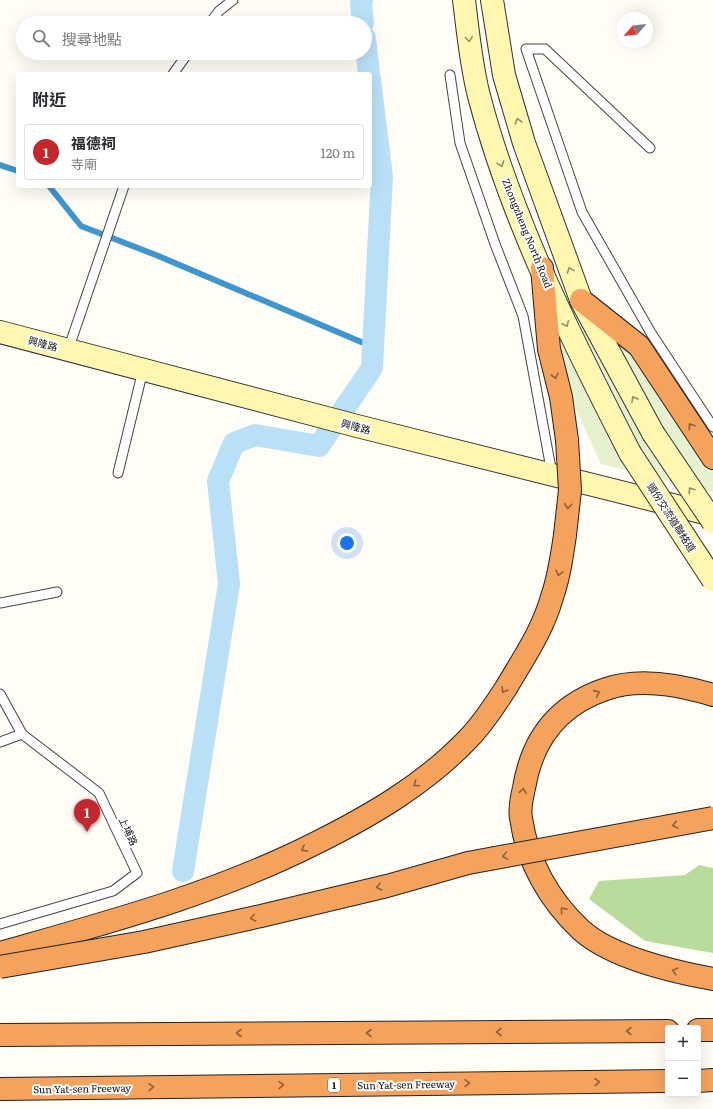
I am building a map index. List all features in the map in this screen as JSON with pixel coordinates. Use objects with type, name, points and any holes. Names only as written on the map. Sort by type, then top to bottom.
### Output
[{"type":"highway","points":[[0,953],[145,912],[188,898],[262,869],[346,828],[375,812],[430,775],[470,738],[493,708],[538,633],[552,599],[566,535],[570,490],[567,440],[561,397],[549,349],[542,268]]},
{"type":"highway","points":[[581,300],[639,346],[713,458]]},
{"type":"highway","points":[[713,695],[686,688],[651,684],[606,688],[583,699],[565,711],[549,725],[536,746],[527,769],[520,816],[528,849],[538,874],[552,898],[582,931],[609,947],[640,960],[676,972],[713,979]]},
{"type":"highway","points":[[0,967],[144,942],[261,916],[387,886],[468,863],[713,818]]},
{"type":"highway","points":[[701,1030],[713,1030]]},
{"type":"highway","points":[[0,1035],[665,1031]]},
{"type":"highway","points":[[701,1081],[713,1080]]},
{"type":"highway","name":"Sun Yat-sen Freeway","points":[[0,1089],[665,1081]]},
{"type":"main road","name":"Zhongzheng North Road","points":[[464,0],[479,95],[507,182],[578,352],[630,453]]},
{"type":"main road","points":[[492,0],[504,75],[524,143],[581,300],[653,433],[713,522]]},
{"type":"main road","name":"興隆路","points":[[0,332],[357,426],[713,515]]},
{"type":"main road","name":"頭份交流道聯絡道","points":[[630,453],[713,580]]},
{"type":"lane","points":[[215,16],[219,11],[233,0]]},
{"type":"lane","points":[[650,148],[545,49],[526,49],[582,212],[651,333],[713,427]]},
{"type":"lane","points":[[174,72],[183,60]]},
{"type":"lane","points":[[450,75],[460,142],[495,244],[523,316],[552,474]]},
{"type":"lane","points":[[68,350],[101,249],[123,188]]},
{"type":"lane","points":[[118,473],[143,369]]},
{"type":"lane","points":[[0,603],[57,592]]},
{"type":"lane","name":"上埔路","points":[[0,694],[22,734],[99,793],[137,873],[113,892],[0,924]]},
{"type":"lane","points":[[0,742],[22,734]]},
{"type":"green space","points":[[536,322],[645,341],[713,441],[713,492],[601,464]]},
{"type":"green space","points":[[699,865],[713,868],[713,953],[645,941],[589,899],[599,881],[685,875]]},
{"type":"waterway","points":[[362,0],[362,16]]},
{"type":"waterway","points":[[367,60],[369,72]]},
{"type":"waterway","points":[[183,871],[229,584],[218,481],[234,443],[255,435],[319,446],[372,368],[382,177],[372,95]]},
{"type":"waterway","points":[[0,165],[16,170]]},
{"type":"waterway","points":[[51,188],[81,226],[156,255],[373,347]]},
{"type":"place","name":"福德祠","points":[[87,832]]}]
